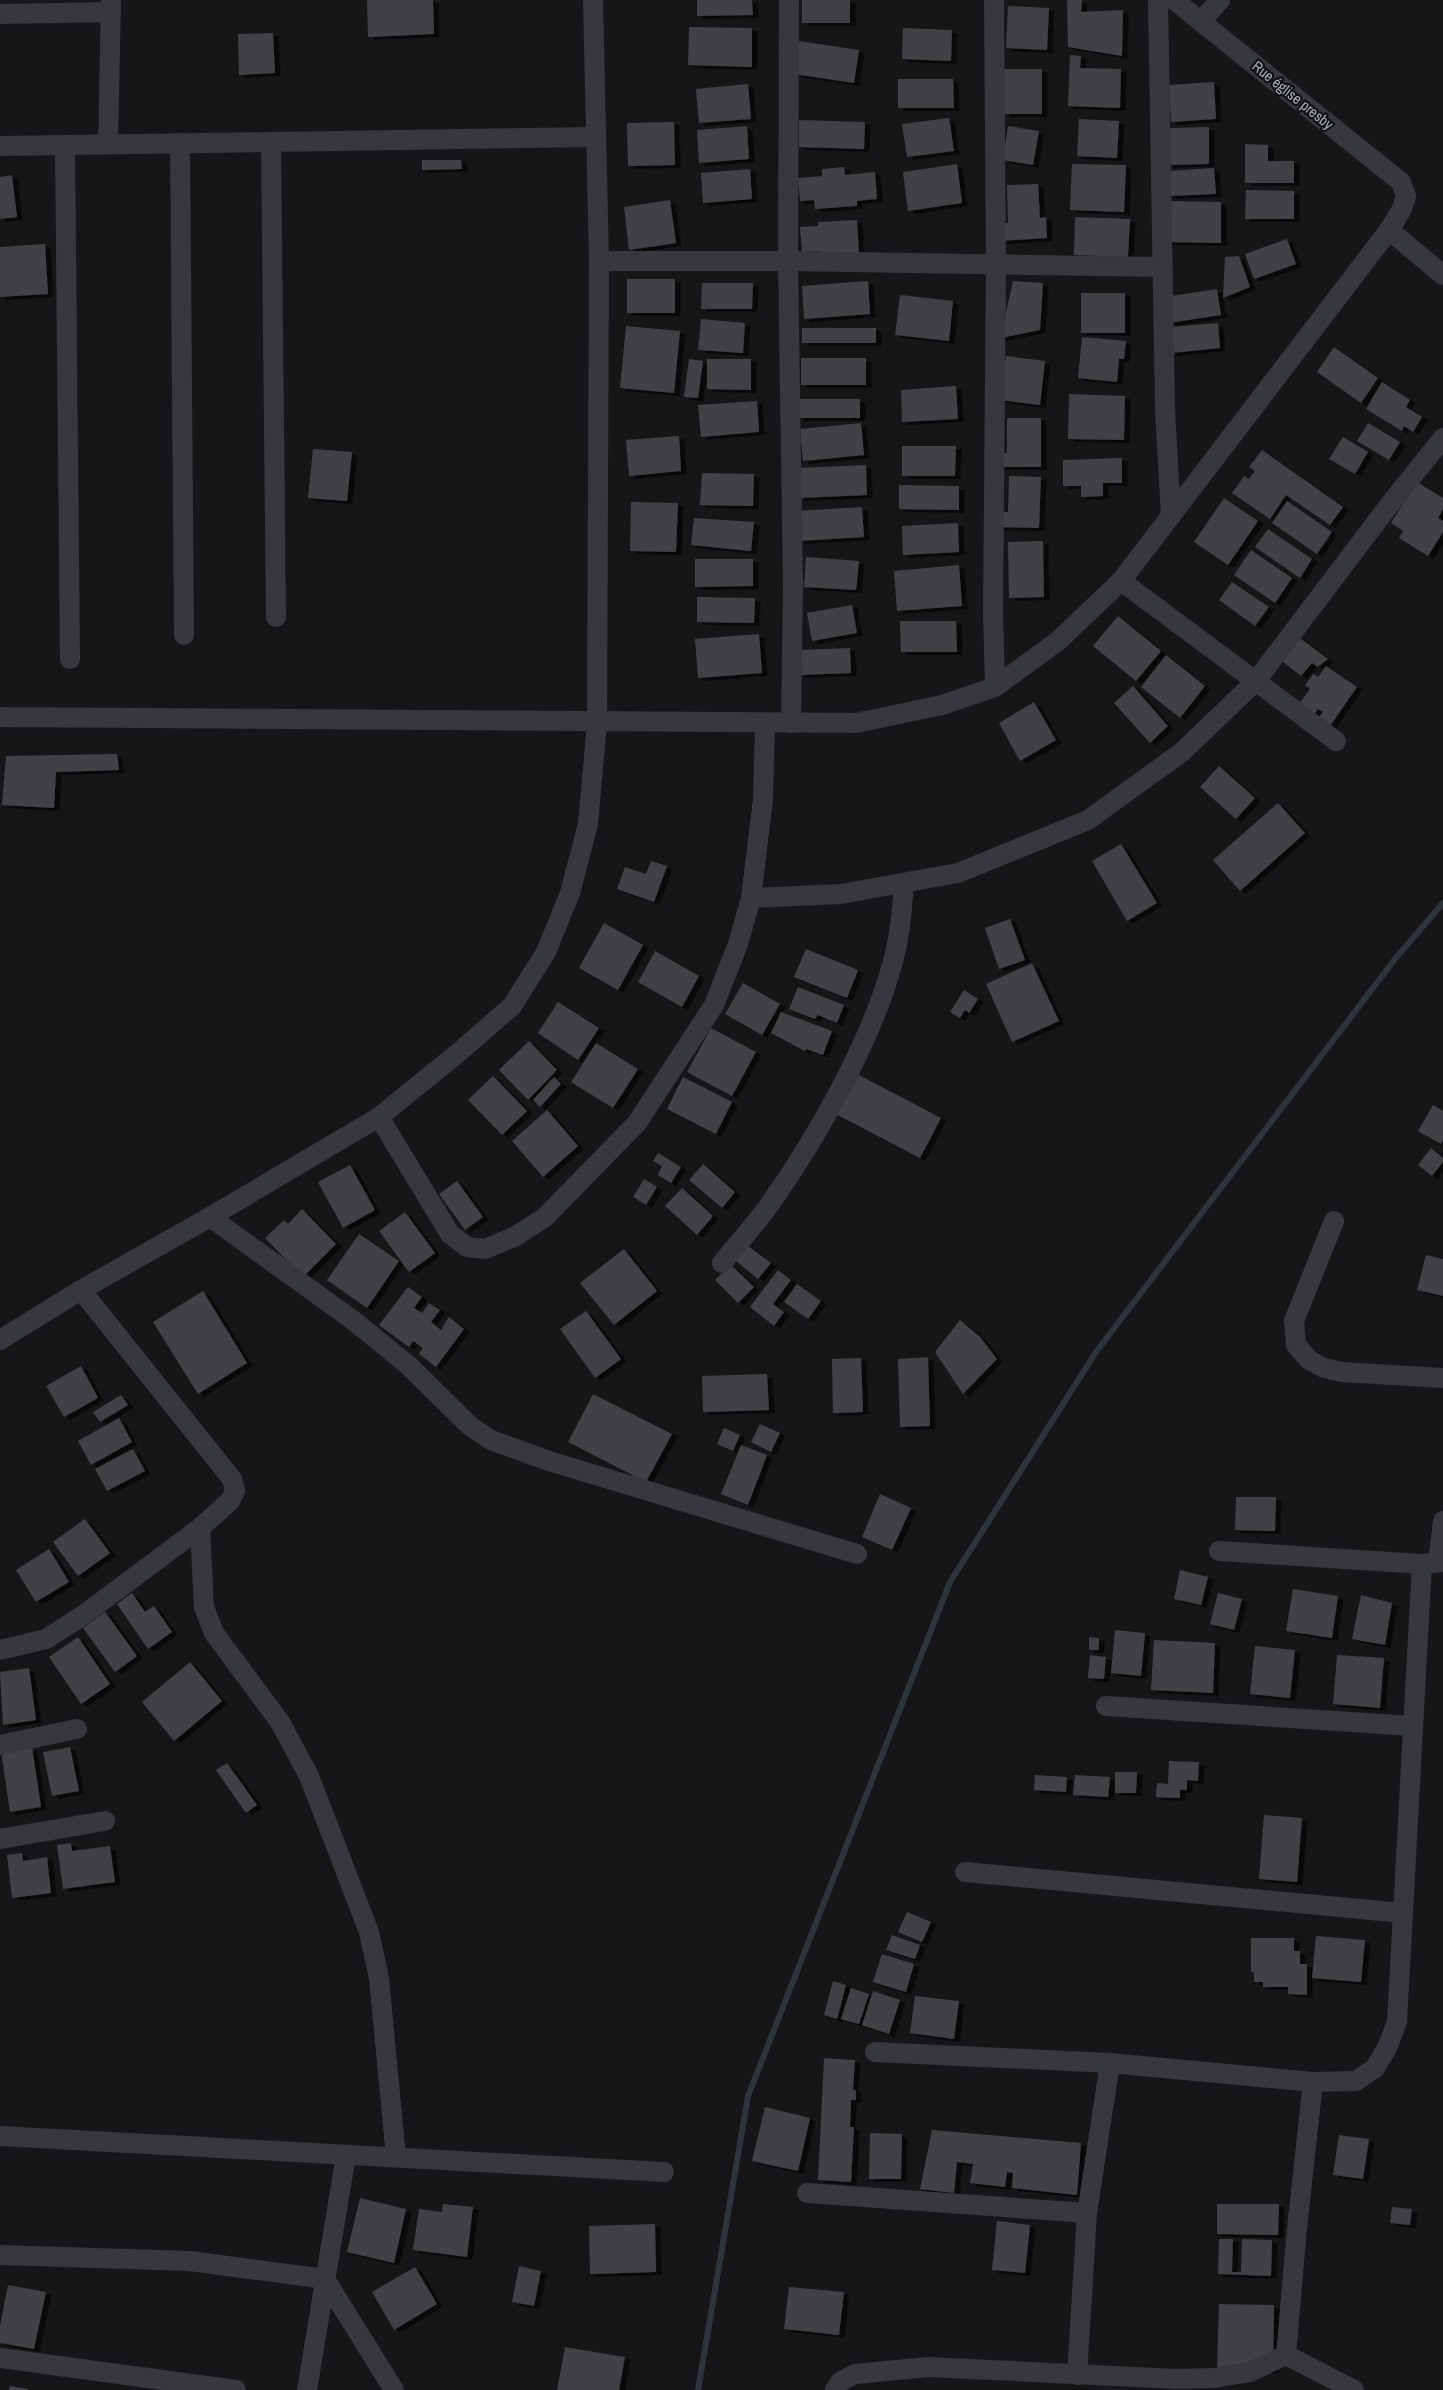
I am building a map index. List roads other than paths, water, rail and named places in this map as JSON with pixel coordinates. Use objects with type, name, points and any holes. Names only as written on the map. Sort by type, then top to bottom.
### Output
[{"type":"street","points":[[0,1340],[81,1290],[210,1217],[379,1117],[512,1006],[546,952],[570,893],[588,824],[597,723],[599,261],[593,0]]},
{"type":"street","points":[[789,0],[788,261],[793,586],[791,723]]},
{"type":"street","points":[[994,0],[996,264],[993,612],[995,687]]},
{"type":"street","points":[[1158,0],[1165,410],[1171,516]]},
{"type":"street","name":"Rue église presby","points":[[1174,0],[1401,182],[1406,196],[1389,230]]},
{"type":"street","points":[[1201,21],[1220,0]]},
{"type":"street","points":[[0,14],[45,6],[111,6],[108,144]]},
{"type":"street","points":[[0,146],[596,137]]},
{"type":"street","points":[[271,142],[276,617]]},
{"type":"street","points":[[180,143],[184,635]]},
{"type":"street","points":[[65,145],[70,659]]},
{"type":"street","points":[[0,717],[597,723],[856,723],[942,705],[995,687],[1058,642],[1121,581],[1389,230],[1443,275]]},
{"type":"street","points":[[599,261],[788,261],[1162,267]]},
{"type":"street","points":[[751,898],[841,894],[958,873],[1088,820],[1182,752],[1256,681],[1390,504],[1443,438]]},
{"type":"street","points":[[1121,581],[1336,741]]},
{"type":"street","points":[[379,1117],[450,1234],[467,1247],[485,1249],[514,1237],[544,1218],[637,1123],[714,1005],[738,944],[751,898],[764,800],[765,723]]},
{"type":"street","points":[[722,1263],[772,1201],[820,1125],[865,1038],[892,965],[901,923],[904,883]]},
{"type":"street","points":[[210,1217],[354,1321],[408,1365],[470,1426],[491,1440],[549,1461],[857,1554]]},
{"type":"street","points":[[1334,1221],[1294,1321],[1296,1345],[1309,1360],[1324,1368],[1443,1378]]},
{"type":"street","points":[[0,1650],[46,1639],[82,1616],[200,1528],[230,1501],[235,1491],[232,1479],[81,1290]]},
{"type":"street","points":[[875,2052],[1110,2064],[1313,2082],[1356,2081],[1375,2068],[1387,2048],[1397,2022],[1413,1726],[1434,1562],[1443,1521]]},
{"type":"street","points":[[200,1528],[204,1607],[214,1633],[280,1722],[309,1776],[370,1932],[379,1978],[396,2157]]},
{"type":"street","points":[[1219,1551],[1434,1562]]},
{"type":"street","points":[[1106,1706],[1413,1726]]},
{"type":"street","points":[[0,1745],[77,1729]]},
{"type":"street","points":[[0,1840],[105,1821]]},
{"type":"street","points":[[965,1872],[1403,1913]]},
{"type":"street","points":[[1077,2375],[1087,2213],[1110,2064]]},
{"type":"street","points":[[1286,2355],[1296,2228],[1313,2082]]},
{"type":"street","points":[[0,2136],[664,2172]]},
{"type":"street","points":[[307,2390],[346,2155]]},
{"type":"street","points":[[807,2193],[1087,2213]]},
{"type":"street","points":[[0,2255],[190,2261],[325,2279]]},
{"type":"street","points":[[325,2279],[394,2390]]},
{"type":"street","points":[[835,2390],[840,2382],[855,2374],[928,2367],[1176,2379],[1213,2384],[1250,2372],[1286,2355]]},
{"type":"street","points":[[1286,2355],[1354,2390]]},
{"type":"street","points":[[0,2358],[236,2390]]},
{"type":"waterway","points":[[698,2390],[748,2096],[950,1582],[1096,1352],[1395,959],[1443,903]]}]
